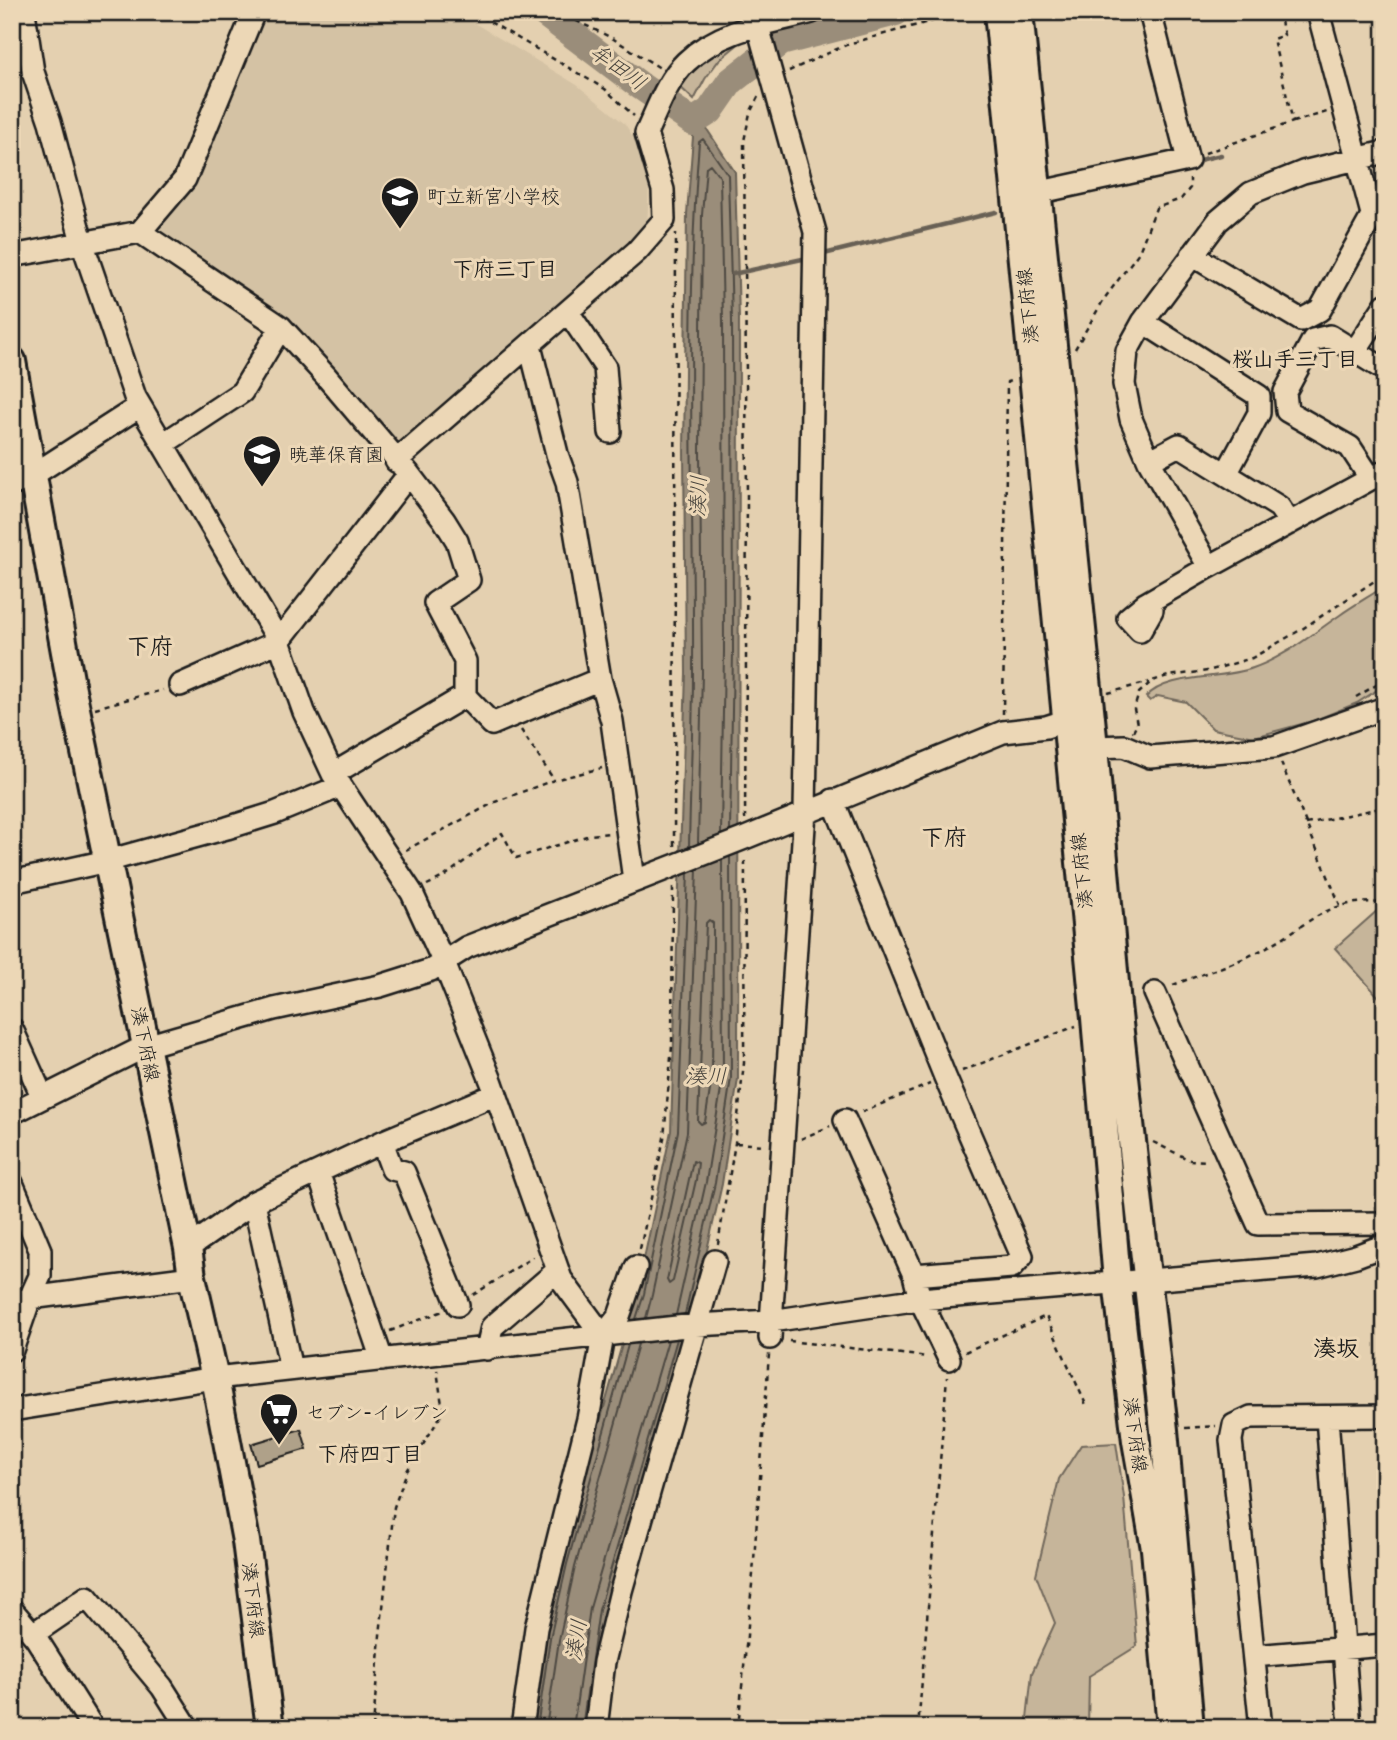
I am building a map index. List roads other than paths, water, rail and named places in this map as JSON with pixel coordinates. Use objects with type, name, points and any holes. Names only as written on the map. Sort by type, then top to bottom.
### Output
[{"type":"main road","name":"湊下府線","points":[[998,12],[1096,1018],[1117,1282],[1136,1441],[1155,1549],[1171,1728]]},
{"type":"main road","name":"湊下府線","points":[[1019,12],[1094,747],[1117,1005],[1164,1430],[1190,1728]]},
{"type":"main road","name":"湊下府線","points":[[12,361],[23,480],[78,713],[192,1277],[215,1378],[246,1541],[270,1728]]},
{"type":"street","points":[[24,12],[33,72],[50,122],[82,242],[135,397],[279,641],[304,712],[337,780],[412,893],[444,964],[496,1094],[561,1279],[603,1336]]},
{"type":"street","points":[[12,256],[140,232],[185,179],[254,12]]},
{"type":"street","points":[[180,685],[279,641],[403,468],[530,345],[637,251],[664,220],[663,190],[648,129],[673,79],[686,62],[705,47],[739,30],[813,12]]},
{"type":"street","points":[[1036,193],[1188,160],[1150,12]]},
{"type":"street","points":[[1192,255],[1301,320],[1320,310],[1372,214],[1318,12]]},
{"type":"street","points":[[757,24],[815,232],[805,811],[785,1146],[770,1330]]},
{"type":"street","points":[[1209,567],[1149,461],[1131,419],[1124,384],[1127,351],[1143,322],[1218,221],[1251,193],[1303,172],[1385,152]]},
{"type":"street","points":[[140,232],[281,327],[403,468],[457,541],[469,580],[435,603],[465,661],[466,696],[492,724],[600,679]]},
{"type":"street","points":[[1355,351],[1385,305]]},
{"type":"street","points":[[568,312],[605,367],[610,432]]},
{"type":"street","points":[[1143,322],[1259,396],[1259,413],[1226,474]]},
{"type":"street","points":[[163,443],[242,391],[281,327]]},
{"type":"street","points":[[1145,604],[1378,475],[1350,447],[1287,411],[1285,392],[1313,340],[1330,335],[1385,370]]},
{"type":"street","points":[[530,345],[566,482],[600,679],[612,721],[634,880]]},
{"type":"street","points":[[23,480],[140,406]]},
{"type":"street","points":[[1149,461],[1179,445],[1279,507],[1290,523]]},
{"type":"street","points":[[12,882],[107,861],[275,813],[337,780],[466,696]]},
{"type":"street","points":[[12,1114],[146,1046],[274,1009],[380,986],[444,964],[467,947],[745,838],[805,811],[1003,732],[1046,727],[1065,721],[1094,747],[1124,746],[1150,757],[1274,747],[1385,708]]},
{"type":"street","points":[[833,800],[945,1077],[1022,1256],[1012,1267],[914,1275]]},
{"type":"street","points":[[1155,993],[1258,1224],[1385,1223]]},
{"type":"street","points":[[12,1029],[43,1097]]},
{"type":"street","points":[[188,1248],[254,1202],[382,1142],[496,1094]]},
{"type":"street","points":[[845,1120],[914,1275],[920,1299],[949,1359]]},
{"type":"street","points":[[382,1142],[392,1170],[404,1172],[457,1305]]},
{"type":"street","points":[[318,1172],[382,1360]]},
{"type":"street","points":[[12,1184],[40,1250],[40,1276],[21,1300],[12,1350]]},
{"type":"street","points":[[254,1202],[291,1369]]},
{"type":"street","points":[[12,1410],[215,1378],[695,1325],[770,1330],[920,1299],[1317,1266],[1385,1245]]},
{"type":"street","points":[[596,1728],[604,1662],[621,1591],[715,1261]]},
{"type":"street","points":[[522,1728],[536,1628],[588,1419],[603,1336],[619,1316],[636,1267]]},
{"type":"street","points":[[488,1349],[492,1327],[558,1270]]},
{"type":"street","points":[[21,1300],[192,1277]]},
{"type":"street","points":[[1261,1728],[1231,1440],[1234,1425],[1251,1418],[1385,1416]]},
{"type":"street","points":[[1327,1417],[1350,1728]]},
{"type":"street","points":[[33,1634],[87,1597],[162,1687],[188,1728]]},
{"type":"street","points":[[12,1610],[33,1634],[93,1728]]},
{"type":"street","points":[[1254,1656],[1385,1645]]},
{"type":"water","name":"湊川","points":[[695,111],[735,172],[739,319],[738,1079],[722,1184],[695,1303],[589,1728],[530,1728],[543,1637],[560,1562],[637,1292],[671,1131],[686,673],[684,452],[687,214]]},
{"type":"waterway","name":"牟田川","points":[[543,12],[693,122]]},
{"type":"waterway","name":"湊川","points":[[693,122],[710,111],[730,82],[781,42],[896,12]]},
{"type":"waterway","points":[[1195,161],[1221,155]]},
{"type":"waterway","points":[[820,255],[996,212]]},
{"type":"waterway","points":[[733,274],[807,258]]},
{"type":"place","name":"町立新宮小学校","points":[[400,230]]},
{"type":"place","name":"暁華保育園","points":[[262,488]]},
{"type":"place","name":"セブン-イレブン","points":[[279,1446]]},
{"type":"district","name":"下府三丁目","points":[[505,269]]},
{"type":"district","name":"桜山手三丁目","points":[[1295,359]]},
{"type":"district","name":"下府","points":[[150,646]]},
{"type":"district","name":"下府","points":[[944,837]]},
{"type":"district","name":"湊坂","points":[[1336,1348]]},
{"type":"district","name":"下府四丁目","points":[[370,1454]]}]
